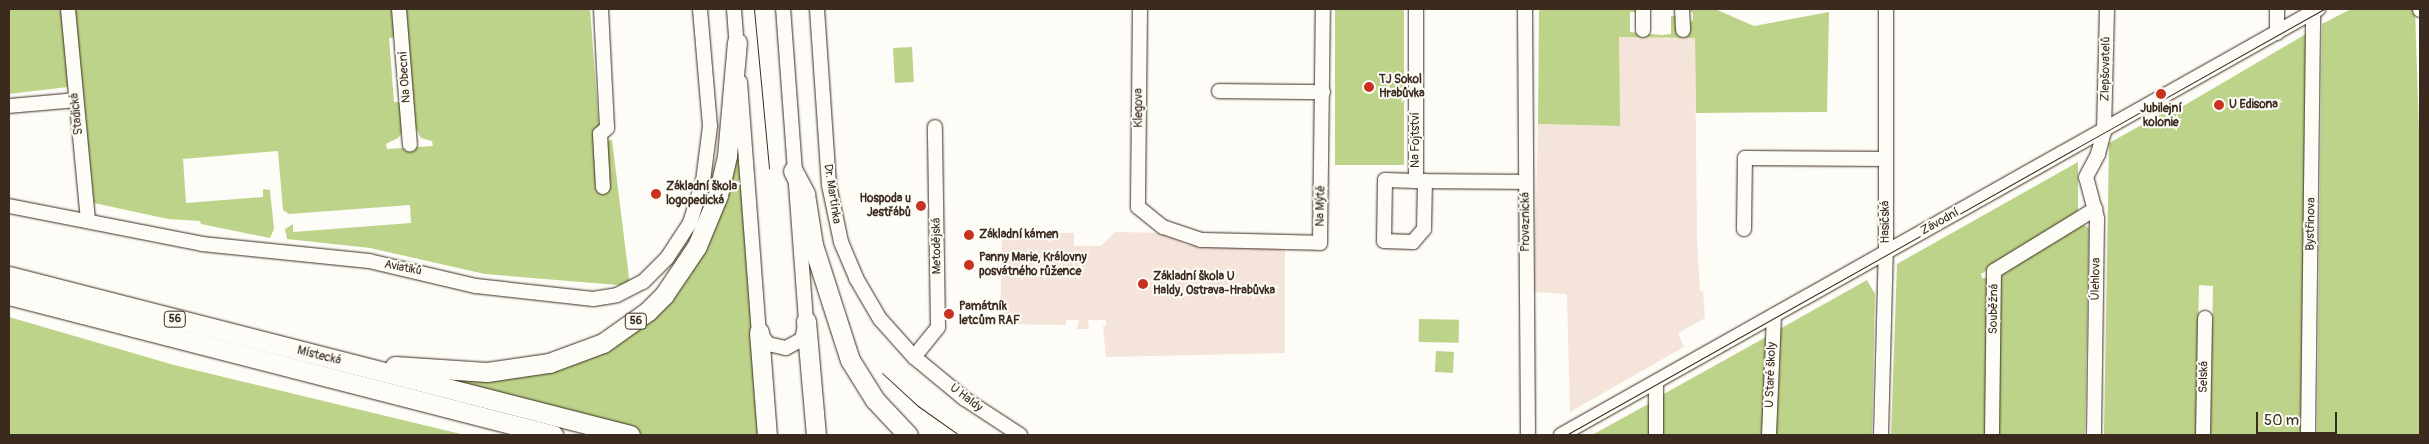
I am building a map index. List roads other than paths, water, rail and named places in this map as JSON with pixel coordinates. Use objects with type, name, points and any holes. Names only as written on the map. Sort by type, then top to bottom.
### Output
[{"type":"highway","name":"56","points":[[341,362],[456,371],[520,368],[582,353],[632,323],[669,288],[697,246],[710,218],[727,156],[736,42]]},
{"type":"highway","points":[[793,171],[805,194],[812,246],[850,360],[875,400],[908,435]]},
{"type":"highway","name":"Místecká","points":[[9,276],[630,435]]},
{"type":"highway","name":"Místecká","points":[[9,295],[553,435]]},
{"type":"highway","points":[[806,321],[816,432]]},
{"type":"highway","points":[[759,332],[767,435]]},
{"type":"street","name":"Stadická","points":[[68,9],[88,219]]},
{"type":"street","name":"Na Obecní","points":[[399,9],[410,145]]},
{"type":"street","points":[[601,9],[607,128],[600,134],[603,187]]},
{"type":"street","name":"Aviatiků","points":[[9,206],[88,219],[202,244],[369,261],[476,286],[604,298],[643,282],[678,243],[696,205],[709,148],[709,109],[700,9]]},
{"type":"street","points":[[734,9],[759,332],[771,346],[790,348],[802,339],[806,321],[793,171],[783,9]]},
{"type":"street","name":"Dr. Martínka","points":[[817,9],[829,185],[841,242],[856,278],[880,319],[914,357]]},
{"type":"street","name":"Klegova","points":[[1138,207],[1140,9]]},
{"type":"street","name":"Na Mýtě","points":[[1138,207],[1163,227],[1201,240],[1320,243],[1323,9]]},
{"type":"street","name":"Na Fojtství","points":[[1416,9],[1420,181],[1424,229],[1413,242],[1384,241],[1385,180],[1420,181]]},
{"type":"street","name":"Provaznická","points":[[1525,9],[1528,435]]},
{"type":"street","points":[[1643,9],[1643,30]]},
{"type":"street","points":[[1682,9],[1682,30]]},
{"type":"street","name":"Hasičská","points":[[1881,435],[1886,252],[1886,9]]},
{"type":"street","name":"Zlepšovatelů","points":[[2104,129],[2107,9]]},
{"type":"street","points":[[2276,32],[2277,9]]},
{"type":"street","name":"Závodní","points":[[1561,435],[2316,10]]},
{"type":"street","name":"Bystřinova","points":[[2308,435],[2316,10]]},
{"type":"street","points":[[1219,91],[1323,92]]},
{"type":"street","points":[[9,106],[76,100]]},
{"type":"street","name":"Metodějská","points":[[914,357],[938,327],[935,127]]},
{"type":"street","name":"Úlehlova","points":[[2094,435],[2097,218],[2086,177],[2098,154],[2104,129]]},
{"type":"street","points":[[1744,229],[1746,158],[1886,159]]},
{"type":"street","points":[[1420,181],[1526,182]]},
{"type":"street","name":"Souběžná","points":[[1992,435],[1994,271],[2095,209]]},
{"type":"street","name":"U Staré školy","points":[[1769,435],[1774,315]]},
{"type":"street","name":"Selská","points":[[2203,435],[2205,318]]},
{"type":"street","name":"U Haldy","points":[[914,357],[965,400],[1020,435]]},
{"type":"street","points":[[1656,382],[1656,435]]},
{"type":"tram line","points":[[754,9],[769,168]]},
{"type":"tram line","points":[[1566,435],[2324,9]]},
{"type":"tram line","points":[[882,373],[918,406],[959,435]]},
{"type":"place","name":"TJ Sokol Hrabůvka","points":[[1369,87]]},
{"type":"place","name":"Jubilejní kolonie","points":[[2161,94]]},
{"type":"place","name":"U Edisona","points":[[2219,105]]},
{"type":"place","name":"Základní škola logopedická","points":[[656,194]]},
{"type":"place","name":"Hospoda u Jestřábů","points":[[921,206]]},
{"type":"place","name":"Základní kámen","points":[[969,235]]},
{"type":"place","name":"Panny Marie, Královny posvátného růžence","points":[[969,265]]},
{"type":"place","name":"Základní škola U Haldy, Ostrava-Hrabůvka","points":[[1143,284]]},
{"type":"place","name":"Památník letcům RAF","points":[[949,314]]}]
